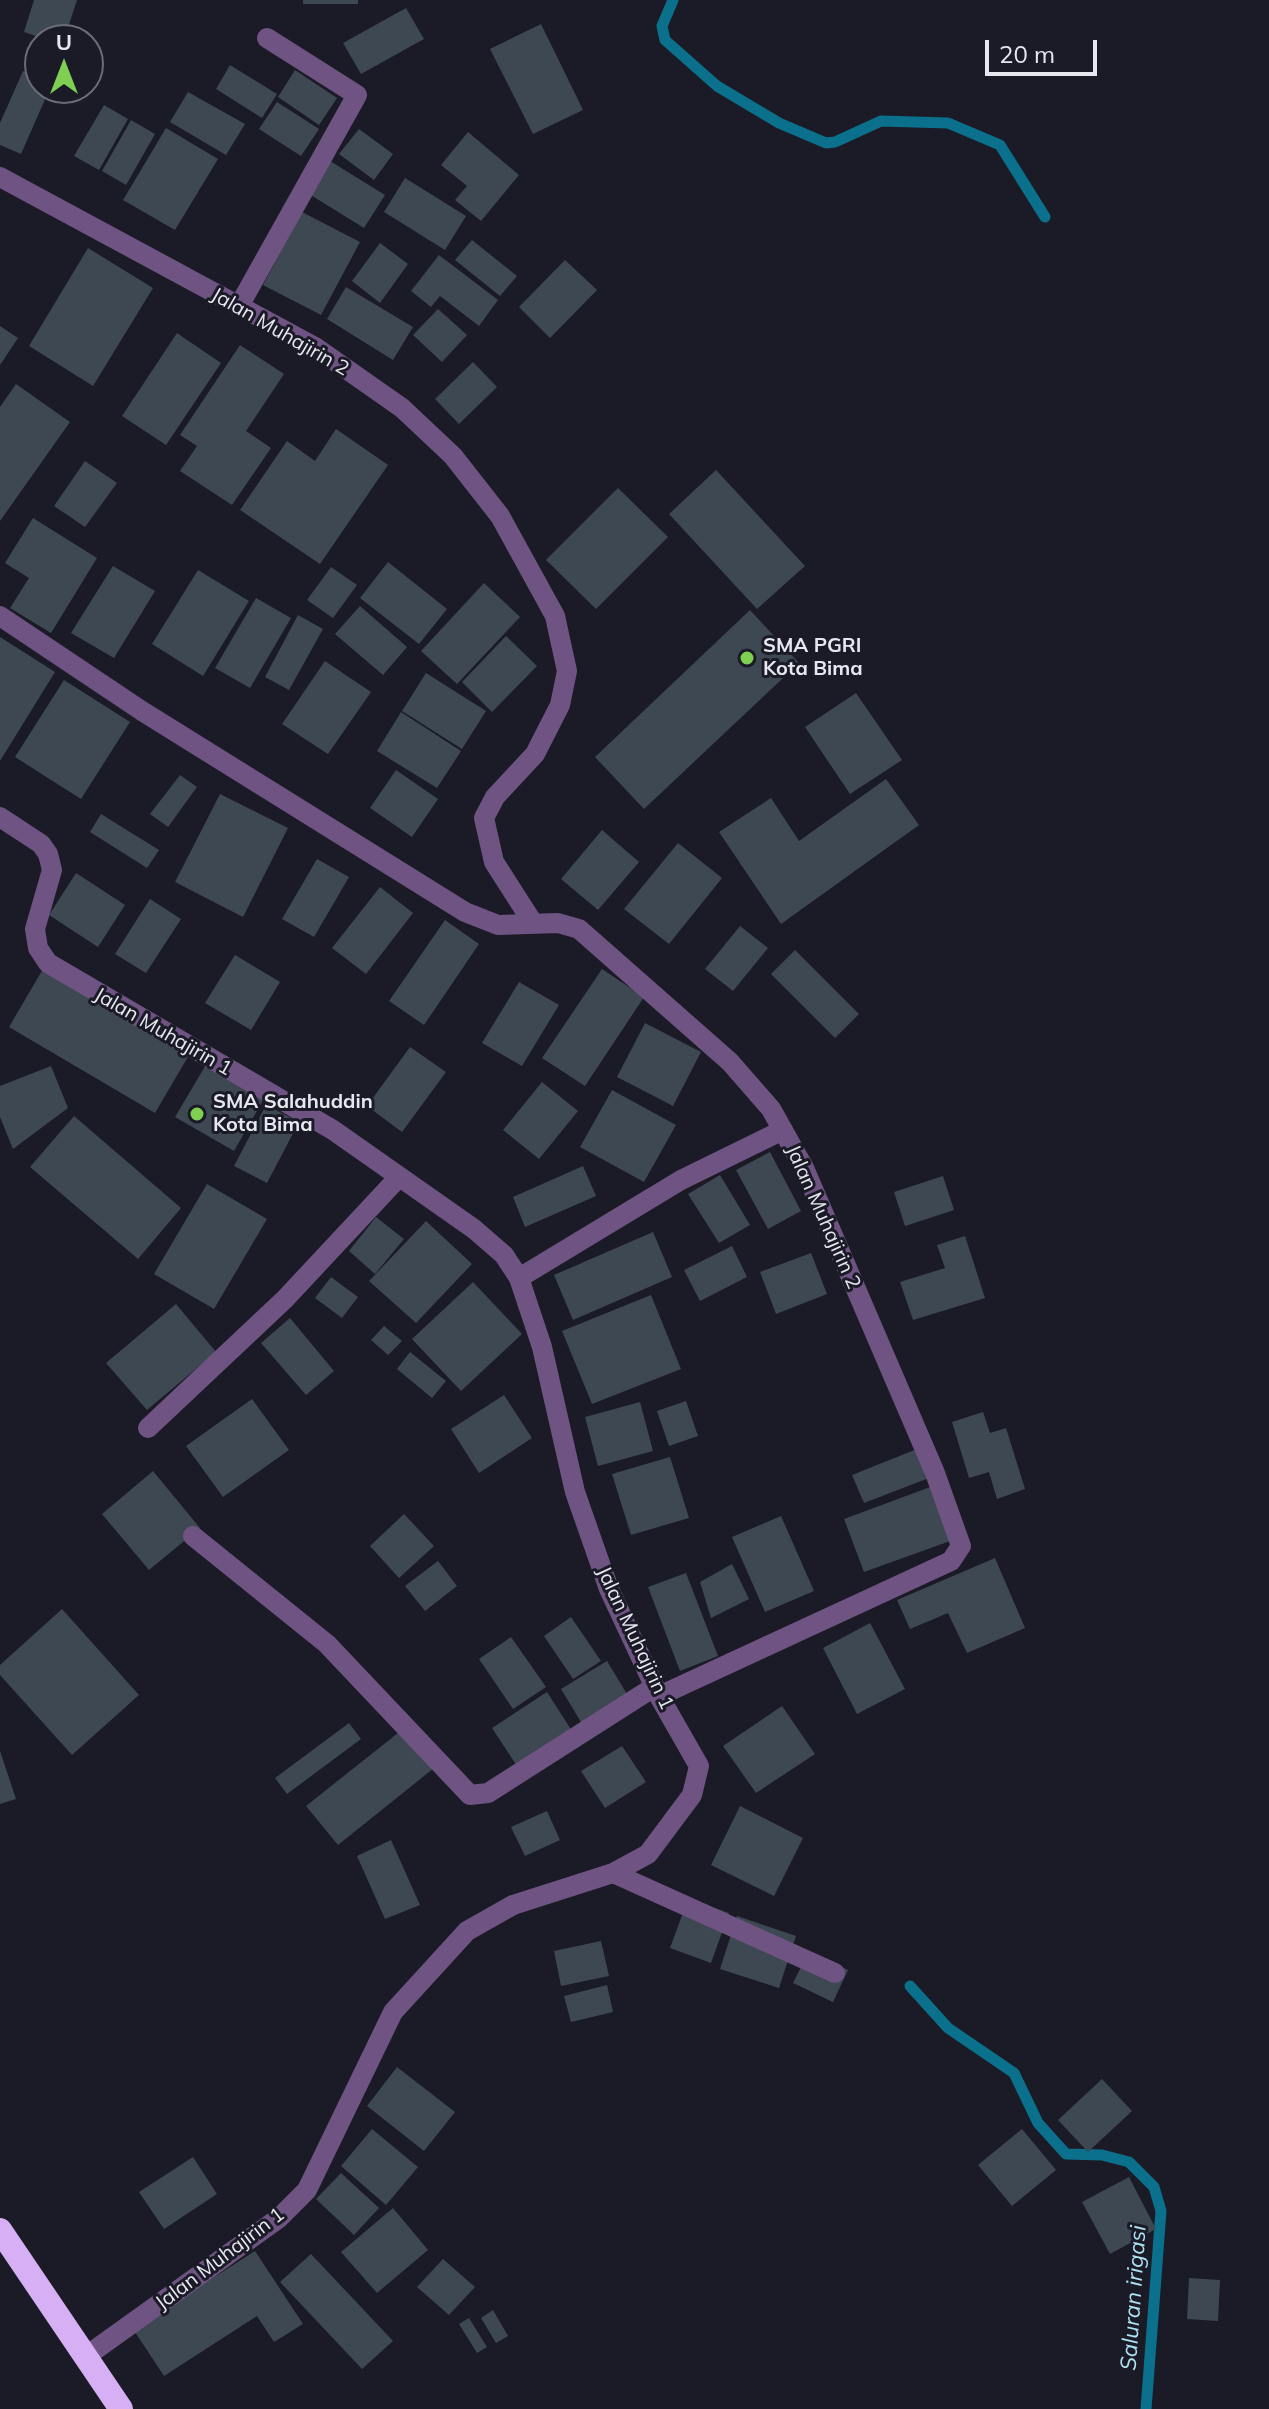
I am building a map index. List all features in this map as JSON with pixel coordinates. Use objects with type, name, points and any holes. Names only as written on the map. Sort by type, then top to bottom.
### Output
[{"type":"highway","points":[[0,2230],[121,2409]]},
{"type":"street","points":[[239,306],[357,95],[267,38]]},
{"type":"street","name":"Jalan Muhajirin 2","points":[[0,177],[315,347],[402,408],[453,456],[500,516],[549,602],[561,638],[567,671],[560,705],[535,754],[495,797],[484,818],[494,862],[533,923]]},
{"type":"street","name":"Jalan Muhajirin 2","points":[[0,616],[155,718],[465,912],[498,925],[568,925],[609,952],[730,1062],[771,1109],[804,1168],[961,1539],[957,1555],[657,1691]]},
{"type":"street","name":"Jalan Muhajirin 1","points":[[0,817],[41,844],[48,854],[52,870],[35,929],[38,948],[48,963],[333,1130],[474,1229],[504,1255],[519,1278],[542,1347],[575,1492],[609,1589],[657,1691],[696,1757],[699,1776],[692,1795],[648,1854],[613,1873],[524,1901],[467,1931],[393,2012],[307,2190],[279,2218],[85,2357]]},
{"type":"street","points":[[519,1278],[681,1180],[783,1130]]},
{"type":"street","points":[[148,1428],[285,1299],[399,1177]]},
{"type":"street","points":[[193,1536],[327,1644],[470,1795],[488,1793],[657,1691]]},
{"type":"street","points":[[613,1873],[835,1973]]},
{"type":"building","points":[[34,0],[77,0],[69,24],[26,24]]},
{"type":"building","points":[[303,0],[358,0],[358,4],[303,4]]},
{"type":"building","points":[[406,8],[424,39],[361,74],[343,43]]},
{"type":"building","points":[[541,24],[583,110],[533,134],[490,49]]},
{"type":"building","points":[[230,65],[277,94],[262,118],[216,89]]},
{"type":"building","points":[[295,70],[337,98],[319,125],[278,97]]},
{"type":"building","points":[[23,71],[24,104],[43,104],[21,154],[0,145],[0,123]]},
{"type":"building","points":[[188,92],[245,124],[226,155],[170,122]]},
{"type":"building","points":[[277,102],[319,129],[301,156],[259,129]]},
{"type":"building","points":[[104,105],[128,119],[99,170],[74,156]]},
{"type":"building","points":[[131,120],[155,134],[126,185],[102,171]]},
{"type":"building","points":[[166,128],[218,159],[175,230],[123,200]]},
{"type":"building","points":[[359,129],[393,154],[374,180],[339,154]]},
{"type":"building","points":[[468,132],[519,175],[481,221],[455,200],[467,186],[441,165]]},
{"type":"building","points":[[330,161],[385,195],[364,228],[309,194]]},
{"type":"building","points":[[405,178],[466,216],[445,250],[384,212]]},
{"type":"building","points":[[302,212],[360,242],[321,315],[263,285]]},
{"type":"building","points":[[472,240],[517,276],[500,296],[455,260]]},
{"type":"building","points":[[380,243],[408,264],[380,303],[352,281]]},
{"type":"building","points":[[88,248],[153,288],[93,386],[29,346]]},
{"type":"building","points":[[439,255],[498,300],[479,326],[440,296],[431,307],[411,291]]},
{"type":"building","points":[[565,260],[597,290],[550,338],[519,307]]},
{"type":"building","points":[[346,287],[413,327],[393,360],[327,319]]},
{"type":"building","points":[[438,309],[467,335],[442,362],[413,335]]},
{"type":"building","points":[[0,326],[18,338],[0,365]]},
{"type":"building","points":[[177,333],[221,363],[166,445],[122,416]]},
{"type":"building","points":[[240,345],[284,374],[246,431],[271,448],[232,505],[180,471],[197,446],[180,435]]},
{"type":"building","points":[[473,362],[497,387],[459,424],[435,399]]},
{"type":"building","points":[[16,384],[70,422],[0,521],[0,407]]},
{"type":"building","points":[[336,429],[388,465],[320,564],[240,510],[287,441],[315,461]]},
{"type":"building","points":[[85,461],[117,483],[85,527],[54,506]]},
{"type":"building","points":[[716,470],[805,566],[757,609],[669,514]]},
{"type":"building","points":[[618,488],[668,537],[596,609],[546,560]]},
{"type":"building","points":[[33,518],[97,558],[51,633],[10,608],[29,578],[5,563]]},
{"type":"building","points":[[388,562],[447,609],[419,644],[360,598]]},
{"type":"building","points":[[113,566],[155,591],[114,658],[71,633]]},
{"type":"building","points":[[331,567],[357,585],[333,618],[307,600]]},
{"type":"building","points":[[198,570],[249,601],[203,676],[152,644]]},
{"type":"building","points":[[484,583],[520,617],[457,684],[421,651]]},
{"type":"building","points":[[256,598],[291,618],[250,688],[215,668]]},
{"type":"building","points":[[360,606],[407,647],[383,675],[335,634]]},
{"type":"building","points":[[750,610],[799,663],[644,809],[595,757]]},
{"type":"building","points":[[298,615],[323,629],[289,690],[265,677]]},
{"type":"building","points":[[506,636],[537,666],[492,712],[462,682]]},
{"type":"building","points":[[0,637],[55,672],[0,761]]},
{"type":"building","points":[[325,661],[371,692],[328,754],[282,724]]},
{"type":"building","points":[[426,673],[486,711],[462,749],[402,711]]},
{"type":"building","points":[[64,680],[130,722],[81,799],[15,757]]},
{"type":"building","points":[[856,693],[902,760],[850,794],[805,727]]},
{"type":"building","points":[[401,712],[461,751],[437,788],[377,751]]},
{"type":"building","points":[[396,770],[438,799],[412,837],[370,808]]},
{"type":"building","points":[[180,775],[197,787],[168,827],[150,814]]},
{"type":"building","points":[[886,779],[919,825],[781,924],[719,832],[771,798],[799,841]]},
{"type":"building","points":[[220,794],[288,828],[243,917],[175,882]]},
{"type":"building","points":[[101,814],[159,850],[147,868],[90,832]]},
{"type":"building","points":[[602,830],[639,862],[598,910],[561,879]]},
{"type":"building","points":[[678,843],[722,878],[669,944],[624,909]]},
{"type":"building","points":[[317,859],[349,877],[314,937],[282,919]]},
{"type":"building","points":[[76,873],[125,905],[98,947],[49,915]]},
{"type":"building","points":[[380,887],[413,913],[366,974],[332,948]]},
{"type":"building","points":[[150,899],[181,919],[146,973],[115,954]]},
{"type":"building","points":[[445,920],[479,944],[424,1025],[389,1001]]},
{"type":"building","points":[[740,926],[768,948],[733,991],[705,969]]},
{"type":"building","points":[[795,950],[859,1014],[835,1038],[771,974]]},
{"type":"building","points":[[235,955],[280,982],[251,1030],[205,1003]]},
{"type":"building","points":[[43,969],[189,1055],[155,1113],[9,1027]]},
{"type":"building","points":[[602,969],[644,997],[585,1086],[542,1058]]},
{"type":"building","points":[[519,982],[559,1005],[522,1066],[482,1043]]},
{"type":"building","points":[[645,1023],[701,1052],[673,1106],[617,1077]]},
{"type":"building","points":[[410,1047],[446,1072],[402,1132],[367,1106]]},
{"type":"building","points":[[207,1063],[265,1097],[234,1151],[175,1117]]},
{"type":"building","points":[[51,1066],[68,1108],[13,1149],[0,1117],[0,1086]]},
{"type":"building","points":[[542,1082],[578,1111],[539,1159],[503,1130]]},
{"type":"building","points":[[612,1090],[676,1125],[644,1182],[580,1147]]},
{"type":"building","points":[[266,1105],[299,1122],[267,1183],[234,1166]]},
{"type":"building","points":[[74,1116],[181,1208],[138,1259],[30,1167]]},
{"type":"building","points":[[770,1152],[801,1211],[768,1229],[736,1170]]},
{"type":"building","points":[[583,1166],[596,1196],[525,1227],[513,1197]]},
{"type":"building","points":[[720,1175],[750,1225],[719,1243],[688,1194]]},
{"type":"building","points":[[943,1176],[954,1210],[905,1226],[894,1192]]},
{"type":"building","points":[[207,1184],[267,1219],[214,1309],[154,1274]]},
{"type":"building","points":[[376,1217],[404,1239],[375,1274],[349,1251]]},
{"type":"building","points":[[426,1221],[472,1264],[416,1323],[369,1281]]},
{"type":"building","points":[[653,1232],[672,1277],[573,1320],[554,1275]]},
{"type":"building","points":[[965,1236],[985,1298],[913,1320],[900,1282],[945,1268],[937,1245]]},
{"type":"building","points":[[732,1246],[747,1277],[700,1301],[684,1270]]},
{"type":"building","points":[[811,1253],[827,1294],[776,1314],[760,1272]]},
{"type":"building","points":[[331,1277],[358,1297],[342,1318],[315,1298]]},
{"type":"building","points":[[473,1282],[522,1334],[461,1391],[412,1339]]},
{"type":"building","points":[[651,1295],[681,1369],[592,1404],[562,1331]]},
{"type":"building","points":[[176,1304],[216,1352],[147,1410],[106,1363]]},
{"type":"building","points":[[290,1318],[334,1371],[306,1395],[261,1343]]},
{"type":"building","points":[[384,1326],[402,1341],[388,1355],[371,1340]]},
{"type":"building","points":[[410,1352],[446,1381],[432,1398],[397,1369]]},
{"type":"building","points":[[504,1395],[532,1438],[479,1473],[451,1429]]},
{"type":"building","points":[[252,1399],[289,1450],[223,1497],[186,1446]]},
{"type":"building","points":[[686,1401],[698,1436],[669,1446],[657,1411]]},
{"type":"building","points":[[640,1402],[653,1451],[598,1466],[585,1417]]},
{"type":"building","points":[[983,1412],[990,1433],[1006,1428],[1025,1489],[997,1499],[989,1472],[969,1478],[952,1422]]},
{"type":"building","points":[[917,1449],[929,1478],[864,1503],[852,1475]]},
{"type":"building","points":[[670,1457],[689,1518],[631,1535],[612,1474]]},
{"type":"building","points":[[153,1471],[200,1528],[149,1570],[102,1514]]},
{"type":"building","points":[[933,1486],[953,1540],[864,1572],[844,1519]]},
{"type":"building","points":[[404,1514],[434,1546],[399,1578],[370,1546]]},
{"type":"building","points":[[781,1516],[814,1591],[765,1612],[732,1537]]},
{"type":"building","points":[[995,1558],[1025,1628],[967,1653],[948,1613],[910,1629],[897,1600]]},
{"type":"building","points":[[438,1561],[457,1586],[425,1611],[405,1586]]},
{"type":"building","points":[[732,1564],[749,1599],[711,1618],[700,1582]]},
{"type":"building","points":[[686,1573],[718,1656],[680,1671],[648,1587]]},
{"type":"building","points":[[62,1609],[139,1695],[72,1755],[0,1675],[0,1665]]},
{"type":"building","points":[[571,1617],[601,1661],[573,1679],[544,1636]]},
{"type":"building","points":[[870,1623],[905,1689],[857,1714],[823,1648]]},
{"type":"building","points":[[511,1637],[546,1687],[513,1709],[479,1659]]},
{"type":"building","points":[[607,1661],[630,1699],[584,1727],[561,1689]]},
{"type":"building","points":[[547,1692],[572,1731],[517,1766],[492,1728]]},
{"type":"building","points":[[782,1706],[815,1754],[756,1793],[723,1746]]},
{"type":"building","points":[[349,1723],[361,1739],[287,1794],[275,1778]]},
{"type":"building","points":[[403,1729],[434,1768],[338,1845],[306,1806]]},
{"type":"building","points":[[622,1746],[646,1782],[605,1808],[581,1771]]},
{"type":"building","points":[[0,1751],[16,1799],[0,1804]]},
{"type":"building","points":[[740,1806],[803,1838],[774,1896],[711,1865]]},
{"type":"building","points":[[547,1811],[560,1840],[525,1856],[511,1827]]},
{"type":"building","points":[[391,1840],[420,1905],[385,1919],[357,1856]]},
{"type":"building","points":[[688,1899],[729,1913],[711,1963],[670,1948]]},
{"type":"building","points":[[737,1916],[796,1936],[779,1988],[720,1969]]},
{"type":"building","points":[[601,1941],[609,1976],[561,1986],[554,1951]]},
{"type":"building","points":[[809,1951],[848,1970],[833,2002],[793,1983]]},
{"type":"building","points":[[607,1985],[613,2012],[571,2022],[564,1996]]},
{"type":"building","points":[[397,2067],[455,2112],[424,2151],[367,2106]]},
{"type":"building","points":[[1102,2079],[1132,2111],[1088,2152],[1058,2120]]},
{"type":"building","points":[[372,2129],[418,2167],[386,2205],[341,2166]]},
{"type":"building","points":[[1022,2129],[1056,2170],[1012,2206],[978,2165]]},
{"type":"building","points":[[193,2157],[217,2194],[164,2229],[139,2192]]},
{"type":"building","points":[[341,2173],[379,2208],[354,2235],[316,2199]]},
{"type":"building","points":[[1129,2177],[1156,2229],[1110,2254],[1082,2202]]},
{"type":"building","points":[[393,2208],[428,2250],[377,2293],[341,2252]]},
{"type":"building","points":[[255,2251],[303,2324],[274,2342],[257,2316],[164,2376],[133,2329]]},
{"type":"building","points":[[311,2254],[393,2341],[362,2369],[280,2282]]},
{"type":"building","points":[[443,2259],[475,2287],[449,2315],[417,2287]]},
{"type":"building","points":[[1189,2278],[1220,2280],[1218,2321],[1187,2319]]},
{"type":"building","points":[[493,2310],[508,2336],[496,2343],[481,2318]]},
{"type":"building","points":[[469,2318],[487,2347],[477,2353],[459,2324]]},
{"type":"waterway","points":[[673,0],[662,26],[665,40],[717,86],[779,123],[826,143],[835,142],[881,121],[948,123],[1000,145],[1045,217]]},
{"type":"waterway","name":"Saluran irigasi","points":[[910,1986],[948,2028],[1014,2073],[1038,2123],[1066,2154],[1102,2155],[1129,2162],[1154,2187],[1161,2211],[1146,2409]]},
{"type":"place","name":"SMA PGRI Kota Bima","points":[[747,658]]},
{"type":"place","name":"SMA Salahuddin Kota Bima","points":[[197,1114]]}]
